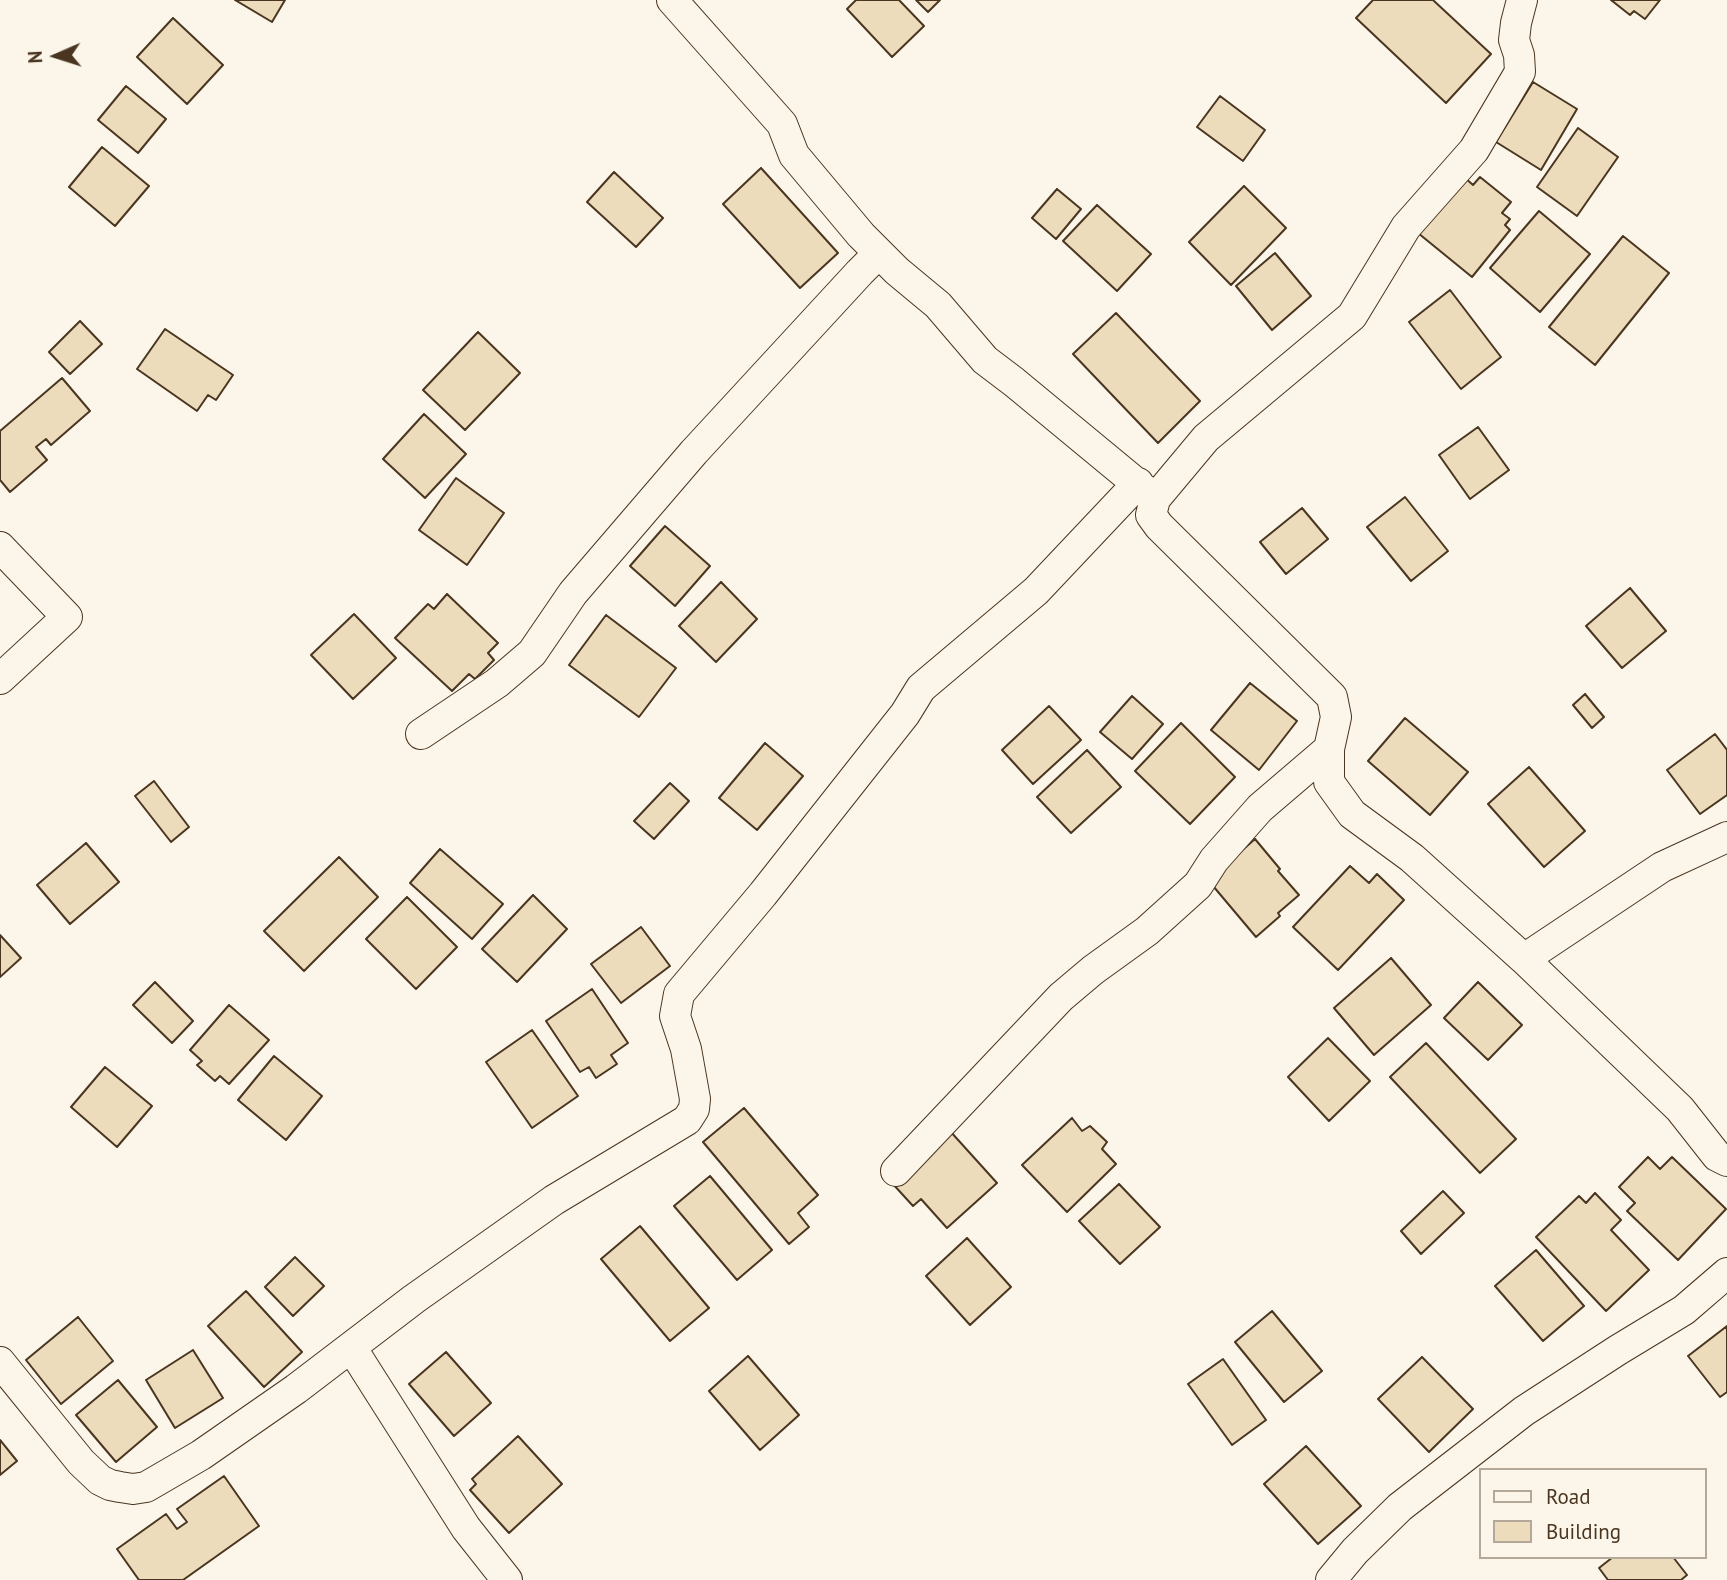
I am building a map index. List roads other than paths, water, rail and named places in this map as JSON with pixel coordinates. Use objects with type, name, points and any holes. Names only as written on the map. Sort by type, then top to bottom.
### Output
[{"type":"street","points":[[672,0],[782,124],[794,155],[861,235],[897,271],[938,305],[985,360],[1146,491],[1151,515],[1159,526],[1332,697],[1335,717],[1329,749],[1329,782],[1352,814],[1412,858],[1524,959],[1680,1109],[1717,1156],[1727,1161]]},
{"type":"street","points":[[0,1362],[81,1462],[100,1480],[110,1485],[133,1489],[146,1487],[201,1455],[296,1389],[414,1299],[554,1200],[687,1120],[694,1109],[695,1099],[686,1049],[675,1016],[678,994],[780,873],[905,714],[921,688],[1036,591],[1206,438],[1352,316],[1406,227],[1474,150],[1520,72],[1519,55],[1514,40],[1522,0]]},
{"type":"street","points":[[421,734],[497,683],[532,653],[573,593],[694,452],[879,253]]},
{"type":"street","points":[[0,547],[67,617],[0,679]]},
{"type":"street","points":[[896,1171],[1061,997],[1147,932],[1198,884],[1214,860],[1260,808],[1329,749]]},
{"type":"street","points":[[1524,959],[1661,867],[1727,837]]},
{"type":"street","points":[[1331,1580],[1355,1551],[1400,1507],[1524,1411],[1684,1310],[1727,1273]]},
{"type":"street","points":[[351,1347],[466,1528],[507,1580]]}]
